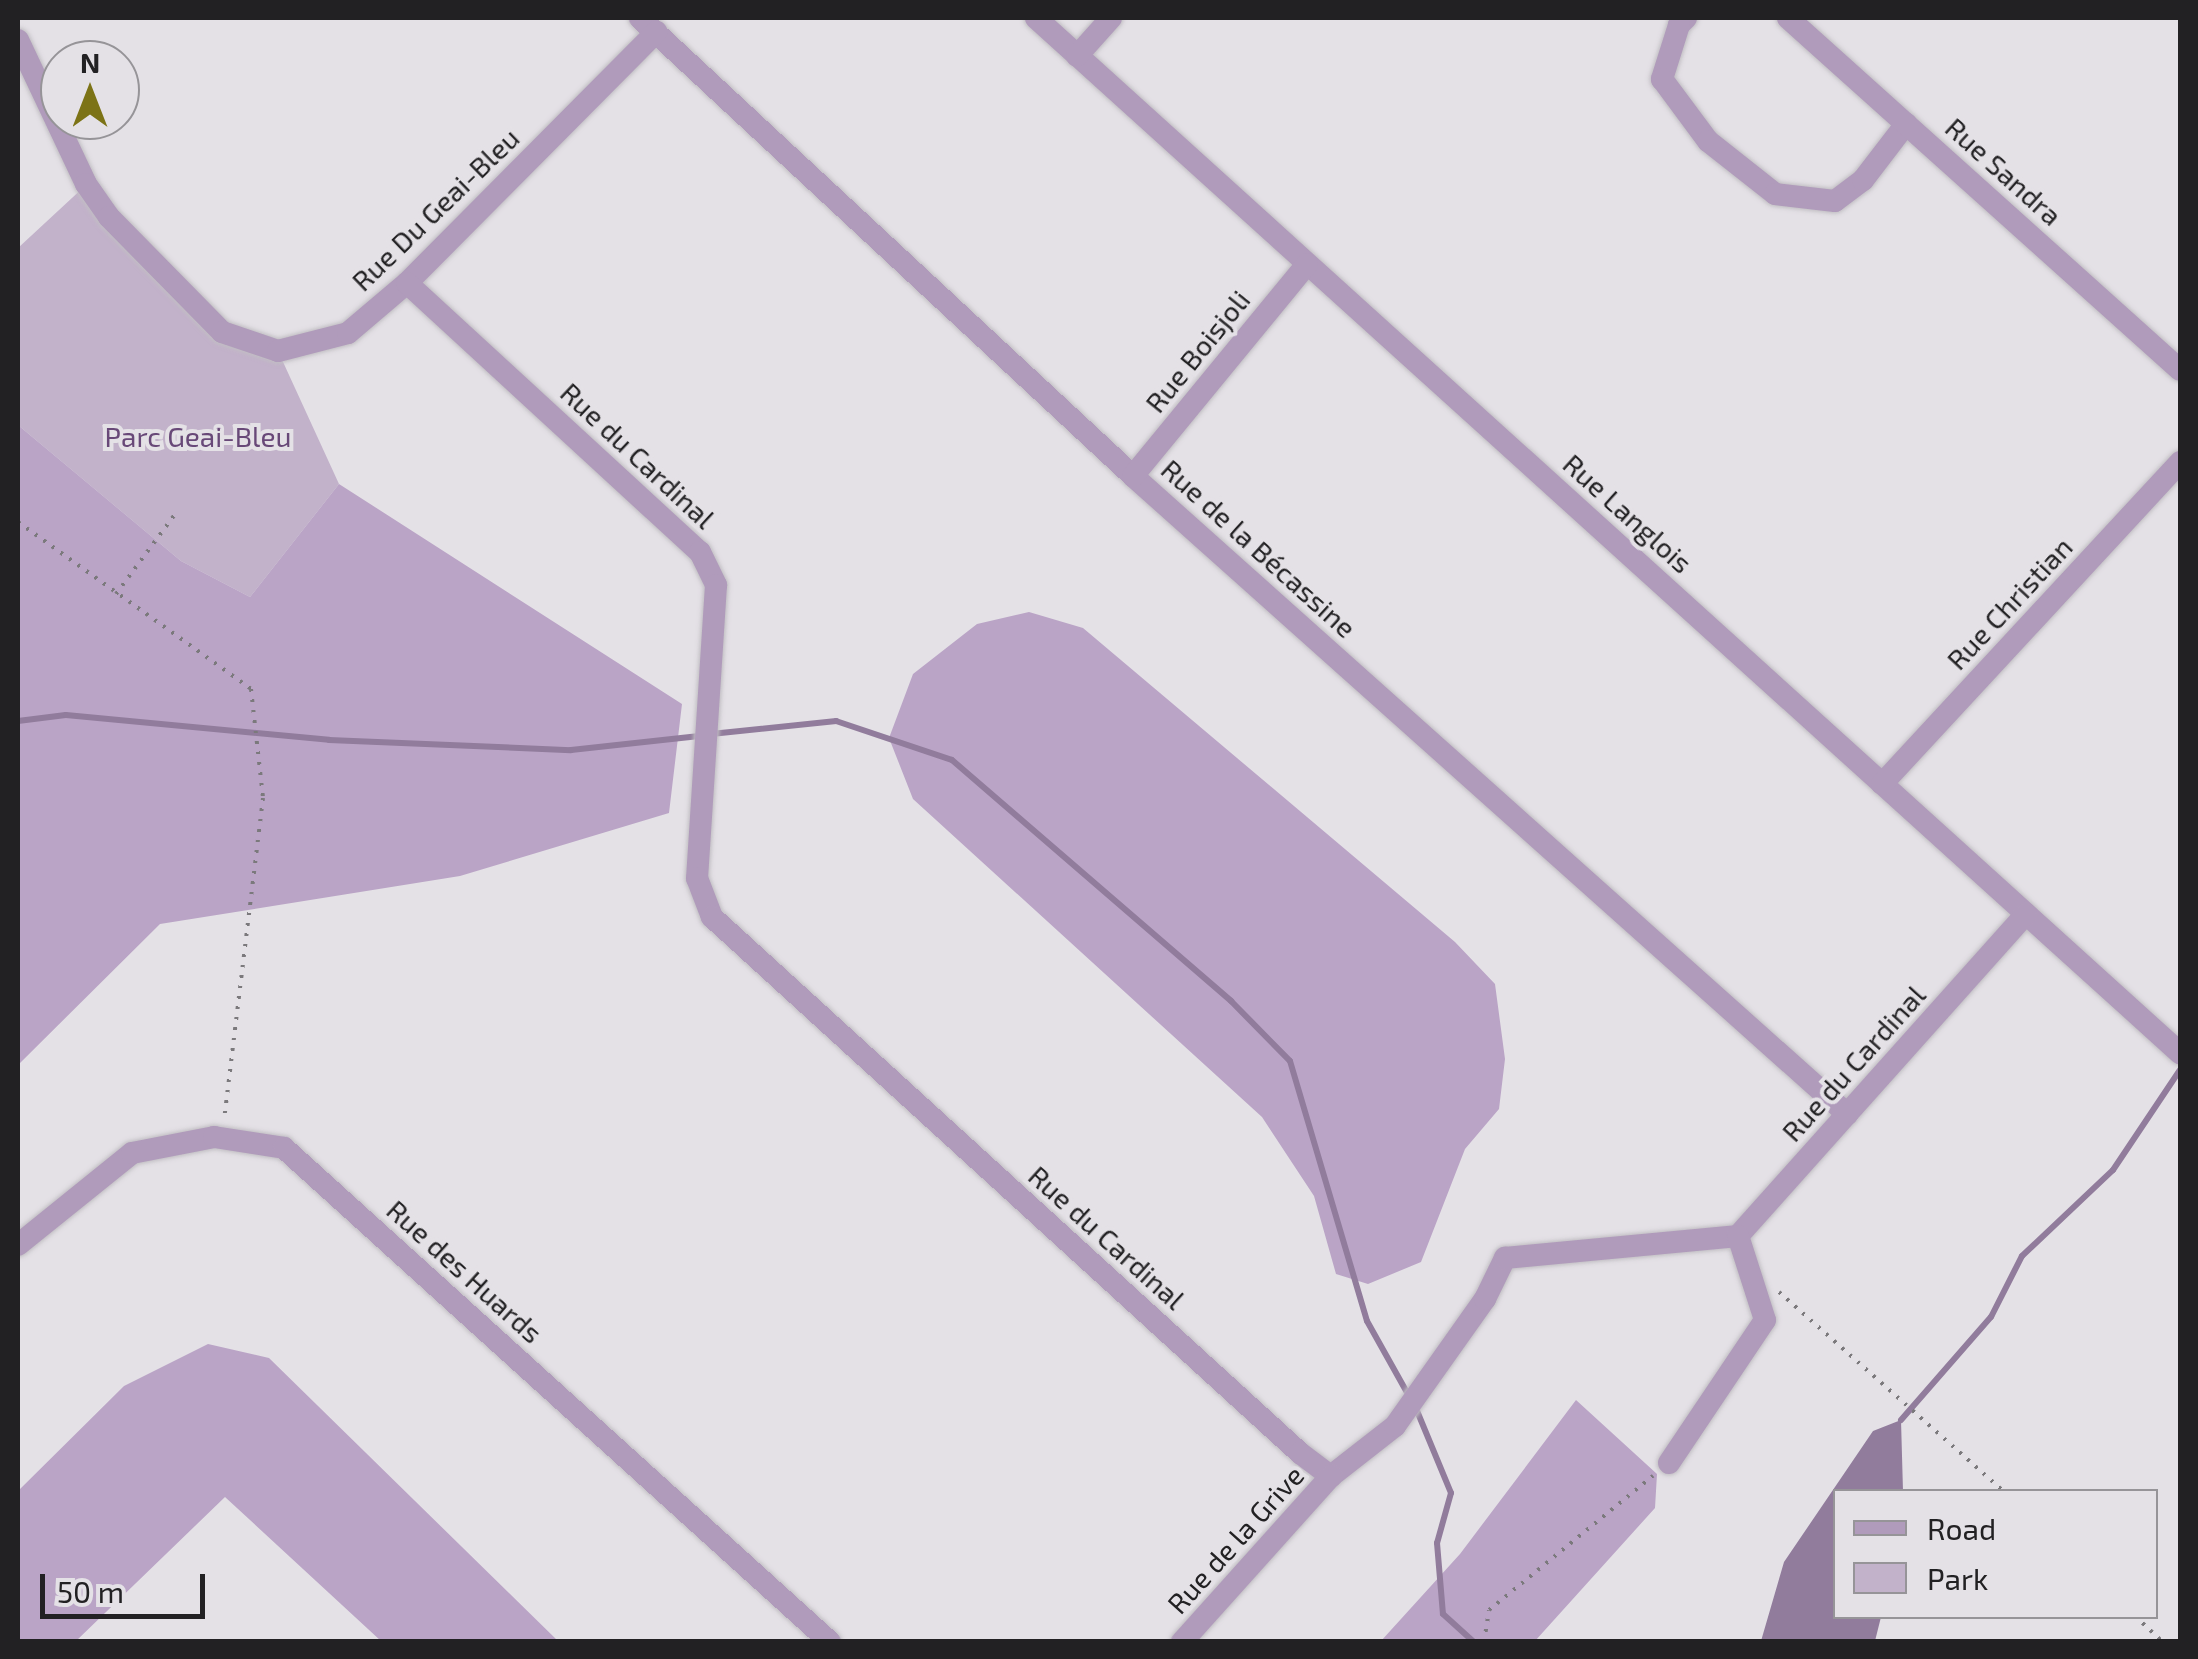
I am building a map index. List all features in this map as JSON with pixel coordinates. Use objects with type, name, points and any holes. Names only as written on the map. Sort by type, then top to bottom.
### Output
[{"type":"street","name":"Rue Langlois","points":[[1036,18],[2180,1053]]},
{"type":"street","points":[[1077,56],[1111,18]]},
{"type":"street","points":[[1686,18],[1679,25],[1662,79],[1708,141],[1775,194],[1836,200],[1862,180],[1906,124]]},
{"type":"street","name":"Rue Sandra","points":[[1788,18],[2180,370]]},
{"type":"street","name":"Rue Du Geai-Bleu","points":[[18,40],[86,184],[109,217],[222,332],[278,350],[311,346],[348,333],[407,283],[648,25]]},
{"type":"street","name":"Rue de la Bécassine","points":[[648,25],[1134,476],[1847,1114]]},
{"type":"street","name":"Rue Boisjoli","points":[[1134,476],[1307,264]]},
{"type":"street","name":"Rue du Cardinal","points":[[407,283],[700,552],[716,585],[697,878],[712,917],[1300,1454],[1331,1476]]},
{"type":"street","name":"Rue Christian","points":[[1882,784],[2180,462]]},
{"type":"street","name":"Rue du Cardinal","points":[[1738,1236],[2026,914]]},
{"type":"street","name":"Rue des Huards","points":[[18,1246],[132,1154],[221,1138],[284,1148],[830,1642]]},
{"type":"street","points":[[1331,1476],[1395,1426],[1486,1300],[1505,1258],[1738,1236],[1765,1320],[1668,1463]]},
{"type":"street","name":"Rue de la Grive","points":[[1182,1642],[1331,1476]]},
{"type":"path","points":[[116,594],[176,513]]},
{"type":"path","points":[[18,522],[251,688],[263,798],[221,1138]]},
{"type":"path","points":[[1775,1288],[2001,1489]]},
{"type":"path","points":[[1484,1642],[1488,1610],[1668,1463]]},
{"type":"path","points":[[2138,1619],[2162,1642]]},
{"type":"green space","name":"Parc Geai-Bleu","points":[[86,185],[222,332],[278,351],[339,484],[250,597],[181,561],[18,425],[18,248]]},
{"type":"shaded area","points":[[18,425],[181,561],[250,597],[339,484],[682,704],[669,813],[460,876],[160,924],[18,1065]]},
{"type":"shaded area","points":[[1029,612],[1083,628],[1455,942],[1495,984],[1505,1059],[1499,1109],[1465,1149],[1421,1262],[1368,1284],[1336,1274],[1314,1196],[1262,1117],[913,799],[889,738],[913,674],[977,624]]},
{"type":"shaded area","points":[[208,1344],[269,1358],[558,1641],[381,1641],[225,1497],[76,1641],[18,1641],[18,1491],[124,1386]]},
{"type":"shaded area","points":[[1576,1400],[1657,1474],[1655,1508],[1535,1641],[1381,1641],[1460,1554]]},
{"type":"shaded area","points":[[1901,1420],[1903,1489],[1834,1489],[1873,1431]]},
{"type":"shaded area","points":[[1833,1490],[1833,1619],[1880,1619],[1875,1641],[1761,1641],[1784,1562]]},
{"type":"waterway","points":[[18,721],[66,715],[329,740],[571,750],[699,736]]},
{"type":"waterway","points":[[711,734],[836,721],[952,760],[1231,1001],[1290,1061],[1367,1321],[1409,1396]]},
{"type":"waterway","points":[[1901,1420],[1991,1317],[2022,1256],[2113,1170],[2180,1070]]},
{"type":"waterway","points":[[1415,1406],[1451,1493],[1437,1543],[1443,1614],[1474,1642]]}]
